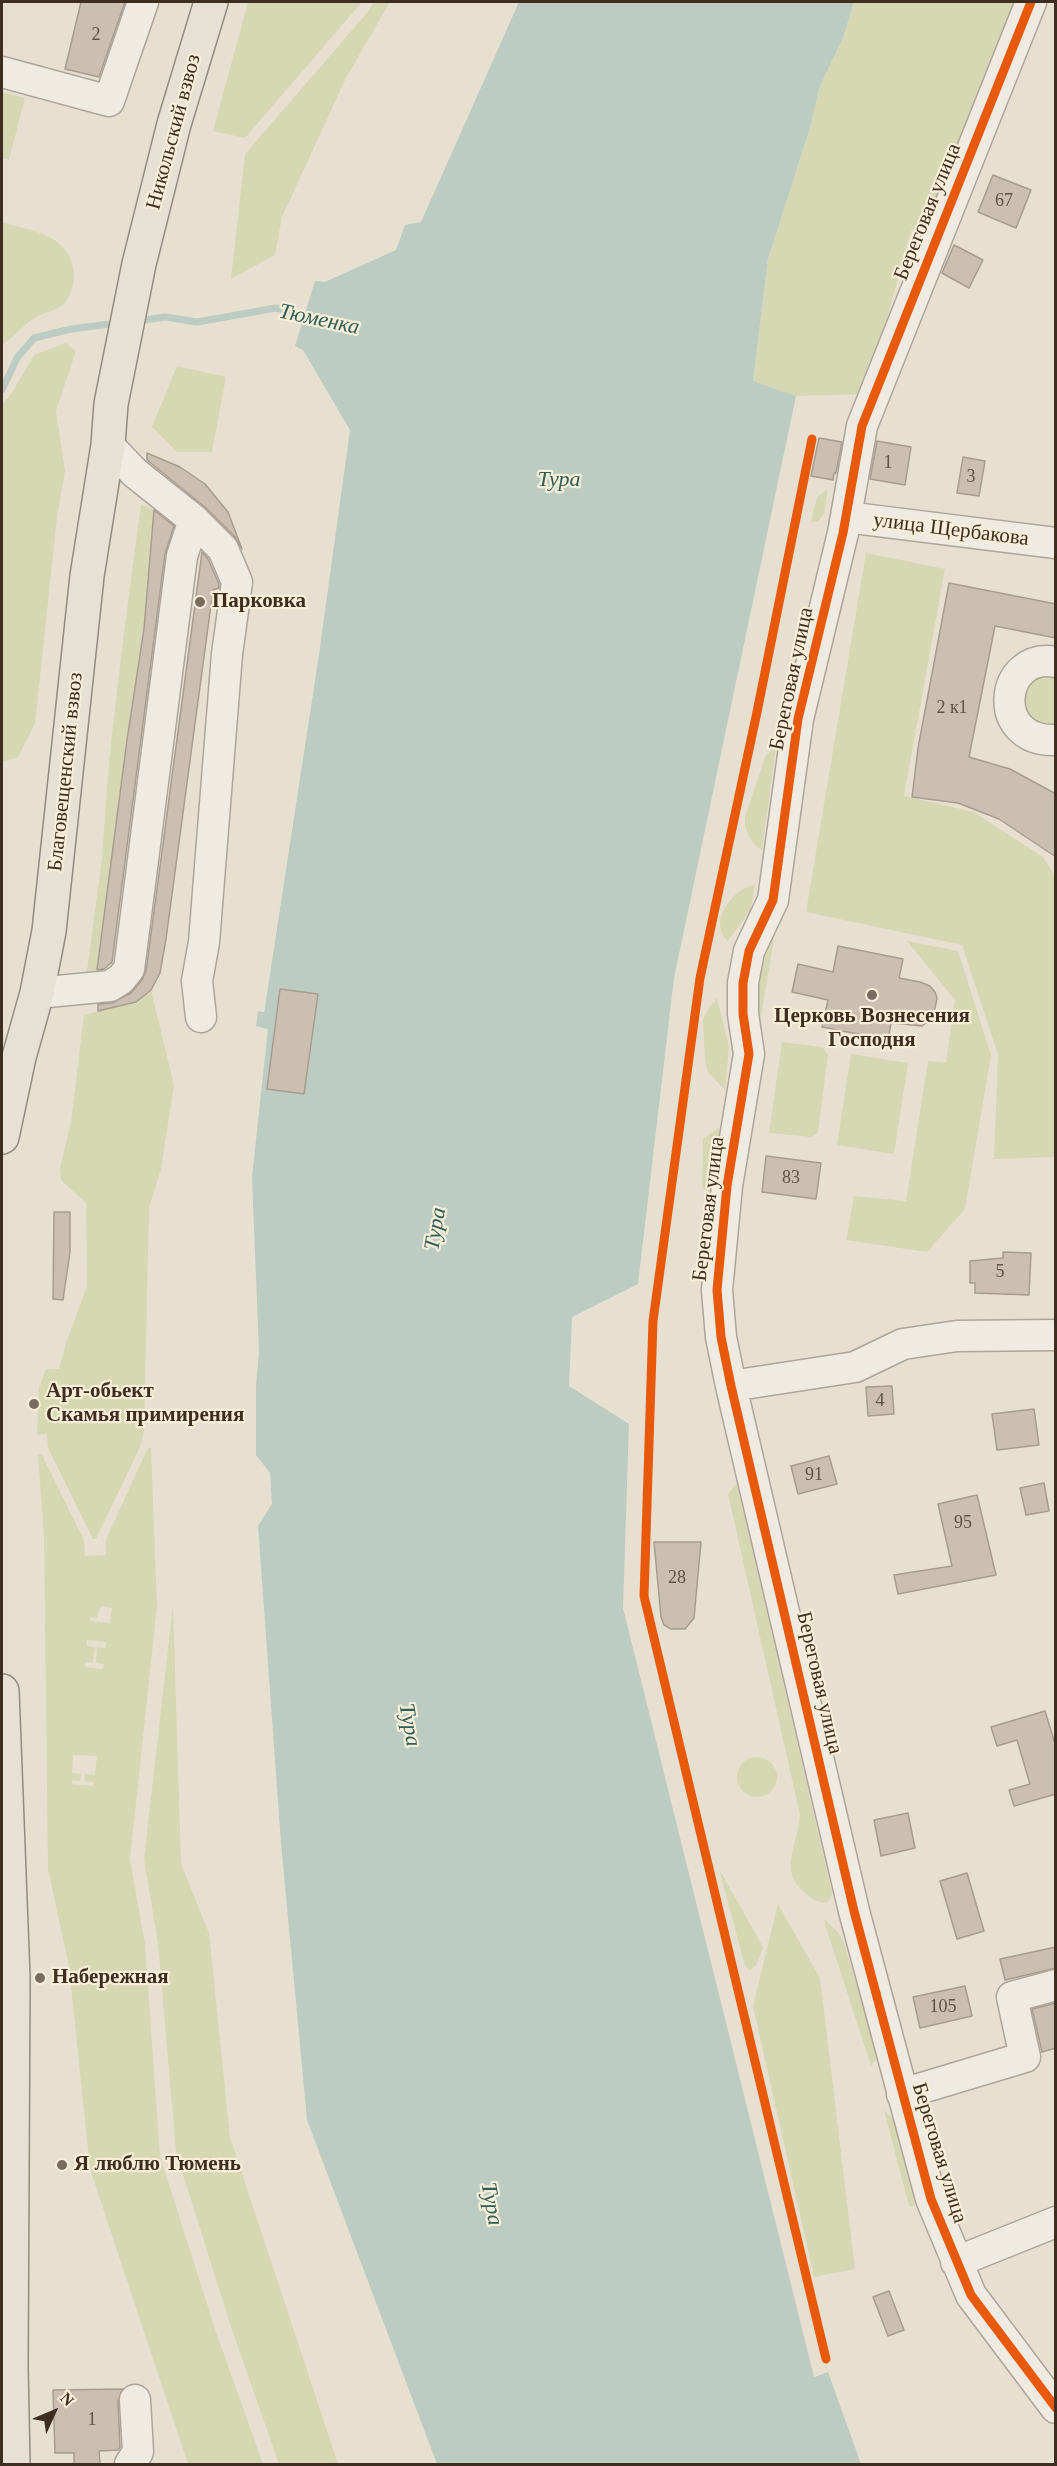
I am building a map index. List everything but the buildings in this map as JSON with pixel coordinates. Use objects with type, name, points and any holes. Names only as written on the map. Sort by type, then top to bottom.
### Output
[{"type":"main road","name":"Никольский взвоз","points":[[111,404],[139,264],[174,124],[211,2]]},
{"type":"main road","name":"Благовещенский взвоз","points":[[2,1137],[19,1057],[37,993],[49,931],[87,576],[108,445],[111,404]]},
{"type":"main road","points":[[2,1691],[13,1978],[7,2047],[13,2464]]},
{"type":"street","points":[[2,72],[109,101],[143,2]]},
{"type":"street","name":"Береговая улица","points":[[1031,2],[862,426],[846,516],[798,719],[772,900],[749,951],[742,983],[743,1014],[749,1054],[727,1186],[717,1290],[721,1337],[730,1386],[854,1911],[931,2199],[971,2295],[1056,2408]]},
{"type":"street","points":[[108,445],[135,473],[194,520],[223,549],[237,582],[227,654],[204,942],[197,981],[201,1017]]},
{"type":"street","name":"улица Щербакова","points":[[846,516],[1056,543]]},
{"type":"street","points":[[37,993],[80,991],[110,986],[121,980],[129,969],[182,556],[194,520]]},
{"type":"street","points":[[1052,748],[1019,729],[1008,705],[1009,691],[1015,679],[1024,669],[1036,663],[1056,662]]},
{"type":"street","points":[[730,1386],[855,1367],[903,1344],[946,1337],[1056,1335]]},
{"type":"street","points":[[902,2094],[1025,2057],[1012,1996],[1056,1984]]},
{"type":"street","points":[[956,2262],[1056,2223]]},
{"type":"street","points":[[130,2464],[138,2452],[135,2400]]},
{"type":"green space","points":[[248,2],[362,2],[245,138],[213,131]]},
{"type":"green space","points":[[374,2],[390,2],[346,78],[282,217],[275,255],[231,279],[245,154]]},
{"type":"green space","points":[[854,2],[1015,2],[928,220],[911,231],[866,394],[796,396],[753,381],[768,259],[809,131],[820,86],[843,38]]},
{"type":"green space","points":[[2,92],[25,98],[9,160],[2,158]]},
{"type":"green space","points":[[2,222],[38,232],[59,243],[72,261],[74,275],[71,291],[63,305],[40,315],[2,344]]},
{"type":"green space","points":[[66,343],[76,351],[56,411],[65,471],[57,518],[35,724],[18,757],[2,762],[2,405],[34,355]]},
{"type":"green space","points":[[177,366],[226,377],[212,452],[177,452],[152,427]]},
{"type":"green space","points":[[828,489],[824,514],[817,522],[811,522],[817,497]]},
{"type":"green space","points":[[141,504],[154,510],[144,629],[97,970],[87,971],[102,858],[109,761]]},
{"type":"green space","points":[[866,553],[945,569],[904,796],[974,812],[1043,857],[1055,876],[1055,1157],[994,1159],[998,1055],[962,945],[806,912]]},
{"type":"green space","points":[[1055,676],[1055,729],[1023,716],[1023,689],[1037,677]]},
{"type":"green space","points":[[776,747],[762,850],[749,836],[745,817],[766,755]]},
{"type":"green space","points":[[755,885],[750,911],[728,941],[720,925],[725,907],[739,892]]},
{"type":"green space","points":[[777,921],[757,1039],[750,986]]},
{"type":"green space","points":[[907,941],[958,951],[991,1055],[965,1209],[927,1252],[846,1240],[854,1196],[906,1201],[928,1061],[946,1063],[955,1000]]},
{"type":"green space","points":[[151,990],[174,1085],[161,1169],[149,1208],[144,1432],[140,1447],[96,1539],[93,1539],[48,1448],[47,1434],[37,1435],[39,1387],[46,1369],[59,1369],[87,1286],[86,1203],[61,1180],[60,1168],[71,1122],[84,1015],[136,1002]]},
{"type":"green space","points":[[717,998],[729,1047],[725,1090],[708,1072],[705,1061],[703,1020]]},
{"type":"green space","points":[[782,1042],[822,1047],[828,1055],[818,1132],[812,1137],[769,1133]]},
{"type":"green space","points":[[851,1054],[908,1063],[894,1154],[837,1145]]},
{"type":"green space","points":[[720,1127],[710,1195],[702,1187],[703,1139]]},
{"type":"green space","points":[[148,1448],[151,1448],[157,1606],[130,1859],[145,1944],[160,2156],[216,2332],[263,2464],[188,2464],[90,2169],[69,1967],[48,1869],[44,1536],[38,1455],[42,1455],[84,1540],[85,1556],[106,1555],[106,1539]],"holes":[[[102,1606],[112,1608],[110,1623],[90,1621],[90,1617],[97,1618]],[[87,1640],[106,1642],[105,1648],[97,1647],[96,1663],[104,1664],[103,1669],[85,1667],[85,1662],[93,1663],[95,1647],[87,1646]],[[73,1755],[97,1756],[95,1775],[85,1774],[85,1781],[94,1782],[94,1786],[72,1784],[72,1780],[80,1781],[81,1774],[72,1773]]]},
{"type":"green space","points":[[737,1483],[832,1892],[831,1898],[826,1903],[817,1901],[808,1895],[797,1885],[792,1876],[792,1857],[800,1815],[728,1494]]},
{"type":"green space","points":[[173,1605],[181,1864],[209,1933],[230,2137],[338,2464],[279,2464],[231,2327],[176,2152],[158,1943],[144,1859]]},
{"type":"green space","points":[[757,1757],[771,1763],[777,1777],[771,1791],[757,1797],[743,1791],[737,1777],[743,1763]]},
{"type":"green space","points":[[719,1869],[763,1947],[756,1966],[750,1970],[745,1966]]},
{"type":"green space","points":[[778,1904],[820,1978],[855,2269],[814,2277],[753,2006]]},
{"type":"green space","points":[[823,1918],[838,1932],[844,1943],[877,2052],[876,2059],[871,2066]]},
{"type":"green space","points":[[884,2110],[893,2119],[915,2204],[913,2207],[909,2206]]},
{"type":"water","name":"Тура","points":[[519,2],[854,2],[843,38],[820,86],[809,131],[768,259],[753,381],[796,396],[674,978],[638,1284],[572,1317],[569,1386],[629,1424],[623,1608],[814,2377],[828,2372],[861,2464],[437,2464],[307,2120],[281,1843],[258,1526],[272,1504],[270,1473],[256,1455],[256,1385],[259,1353],[252,1177],[268,1029],[256,1026],[258,1011],[264,1012],[320,647],[350,430],[303,350],[295,346],[315,281],[325,282],[396,250],[405,225],[421,222]]},
{"type":"pier","points":[[317,647],[320,647],[264,1012],[258,1011],[259,1008],[261,1009]]},
{"type":"waterway","name":"Тюменка","points":[[138,321],[165,317],[197,322],[276,308],[313,317]]},
{"type":"waterway","name":"Тюменка","points":[[2,390],[17,358],[34,338],[71,329],[118,323]]},
{"type":"cycle path","points":[[1031,2],[862,426],[843,533],[798,719],[773,900],[749,951],[743,983],[743,1014],[749,1054],[727,1186],[717,1290],[721,1337],[731,1386],[854,1911],[931,2199],[971,2295],[1056,2408]]},
{"type":"cycle path","points":[[812,439],[700,978],[653,1321],[644,1596],[826,2359]]},
{"type":"place","name":"Парковка","points":[[200,602]]},
{"type":"place","name":"Церковь Вознесения Господня","points":[[872,995]]},
{"type":"place","name":"Арт-обьект Скамья примирения","points":[[34,1404]]},
{"type":"place","name":"Набережная","points":[[40,1978]]},
{"type":"place","name":"Я люблю Тюмень","points":[[62,2165]]}]
